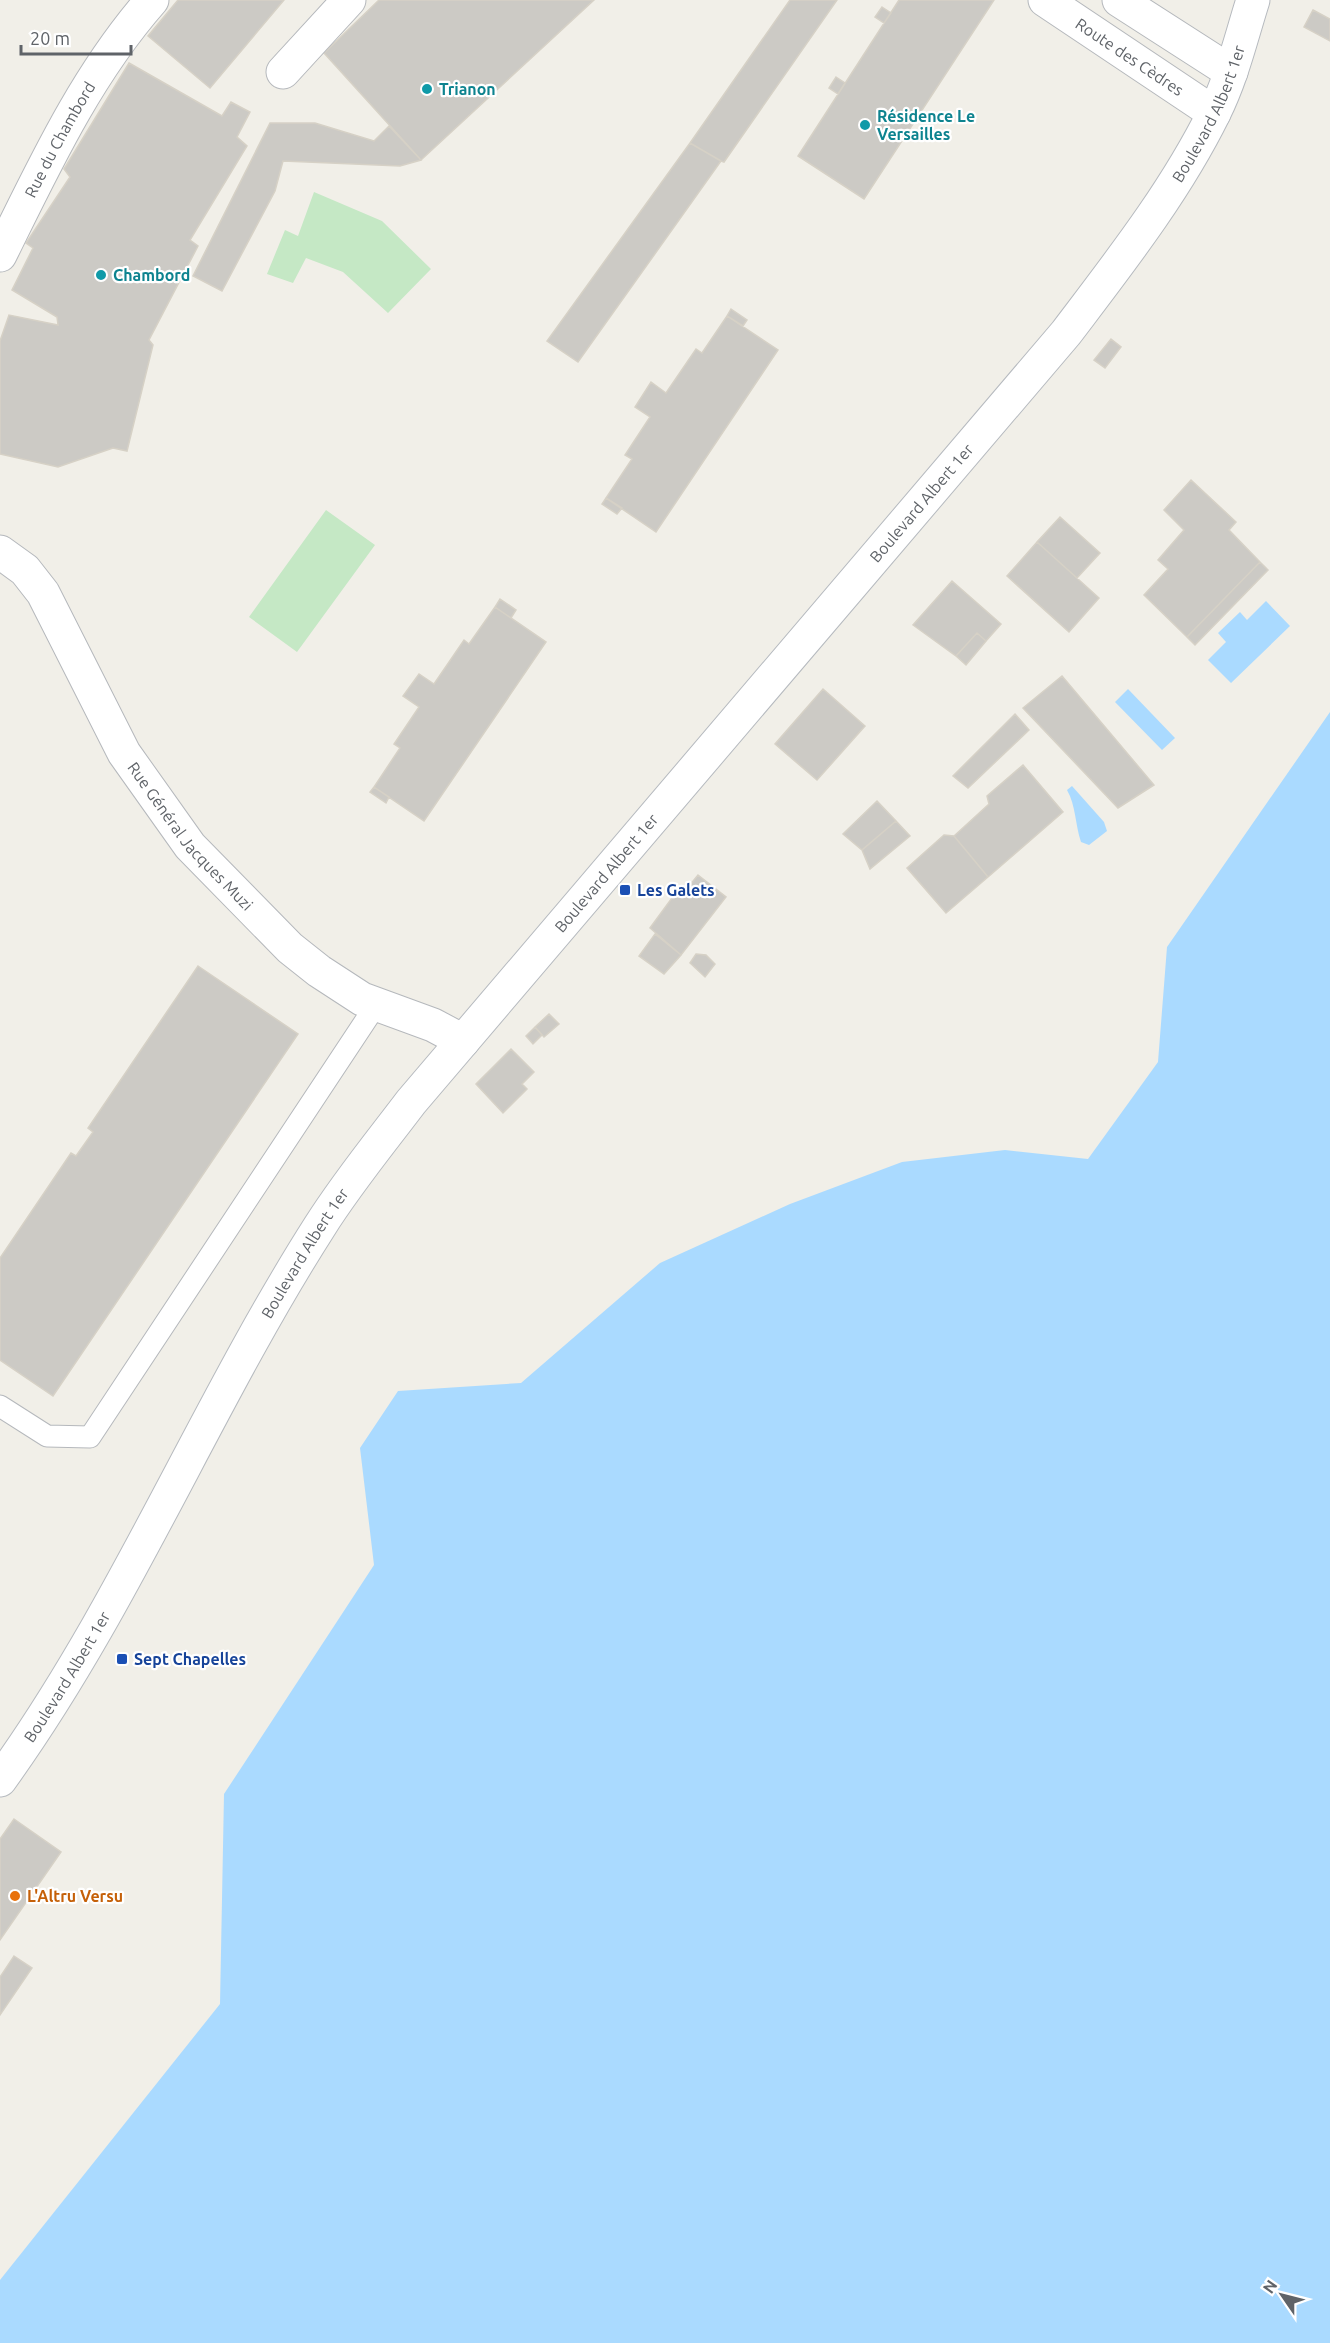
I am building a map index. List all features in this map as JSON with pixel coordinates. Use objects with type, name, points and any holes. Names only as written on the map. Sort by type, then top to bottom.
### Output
[{"type":"main road","name":"Rue du Chambord","points":[[0,255],[58,137],[128,27],[152,0]]},
{"type":"main road","points":[[283,72],[349,0]]},
{"type":"main road","name":"Route des Cèdres","points":[[1045,0],[1214,112]]},
{"type":"main road","points":[[1119,0],[1231,72]]},
{"type":"main road","name":"Boulevard Albert 1er","points":[[0,1780],[82,1652],[320,1226],[398,1119],[463,1041],[1066,333],[1125,254],[1214,112],[1231,72],[1252,0]]},
{"type":"main road","name":"Rue Général Jacques Muzi","points":[[0,552],[25,570],[43,593],[124,753],[190,846],[290,948],[318,971],[376,1005],[433,1025],[463,1041]]},
{"type":"lane","points":[[0,1406],[47,1436],[90,1437],[376,1005]]},
{"type":"green space","points":[[314,192],[382,221],[431,269],[388,313],[343,272],[306,258],[293,283],[267,274],[285,230],[298,236]]},
{"type":"green space","points":[[326,510],[375,545],[297,652],[249,617]]},
{"type":"water","points":[[1266,601],[1290,626],[1231,683],[1208,660],[1226,642],[1218,633],[1240,612],[1247,620]]},
{"type":"water","points":[[1128,689],[1175,738],[1162,750],[1115,702]]},
{"type":"water","points":[[1330,712],[1330,2343],[0,2343],[0,2280],[220,2004],[224,1794],[374,1565],[360,1448],[398,1391],[521,1383],[660,1263],[790,1204],[902,1162],[1005,1150],[1088,1159],[1158,1062],[1167,947]]},
{"type":"water","points":[[1072,786],[1104,822],[1107,831],[1089,845],[1081,842],[1067,790]]},
{"type":"building","points":[[178,0],[284,0],[210,88],[148,36]]},
{"type":"building","name":"Trianon","points":[[379,0],[594,0],[421,160],[324,53]]},
{"type":"building","points":[[790,0],[837,0],[724,162],[721,161],[690,143]]},
{"type":"building","name":"Résidence Le Versailles","points":[[899,0],[994,0],[864,199],[798,156]]},
{"type":"building","points":[[882,7],[891,13],[884,23],[875,17]]},
{"type":"building","points":[[1313,10],[1330,19],[1330,41],[1304,27]]},
{"type":"building","name":"Chambord","points":[[129,63],[222,116],[231,102],[250,112],[237,137],[247,146],[190,240],[198,246],[149,340],[153,345],[127,451],[113,448],[58,467],[0,454],[0,341],[9,315],[58,325],[57,317],[12,290],[33,248],[26,243],[70,177],[64,169]]},
{"type":"building","points":[[836,77],[845,83],[838,94],[829,88]]},
{"type":"building","points":[[270,123],[315,123],[374,141],[389,126],[421,160],[400,166],[283,161],[275,191],[222,291],[193,276]]},
{"type":"building","points":[[690,143],[721,161],[578,362],[547,341]]},
{"type":"building","points":[[731,309],[747,320],[743,326],[727,316]]},
{"type":"building","points":[[727,316],[778,350],[656,532],[606,498],[632,459],[625,455],[650,417],[635,407],[651,382],[666,393],[696,349],[702,353]]},
{"type":"building","points":[[1111,339],[1121,347],[1105,368],[1094,360]]},
{"type":"building","points":[[1191,480],[1236,522],[1229,530],[1260,562],[1187,637],[1144,595],[1168,569],[1158,560],[1184,530],[1164,510]]},
{"type":"building","points":[[606,498],[622,508],[617,514],[602,504]]},
{"type":"building","points":[[1060,517],[1100,553],[1077,578],[1037,542]]},
{"type":"building","points":[[1037,542],[1099,598],[1069,632],[1007,576]]},
{"type":"building","points":[[1260,562],[1268,570],[1195,645],[1187,637]]},
{"type":"building","points":[[952,581],[1001,624],[986,641],[977,633],[956,656],[913,625]]},
{"type":"building","points":[[500,599],[516,610],[511,618],[495,607]]},
{"type":"building","points":[[495,607],[546,642],[424,821],[374,787],[400,748],[394,744],[419,707],[403,696],[419,674],[434,684],[464,640],[469,644]]},
{"type":"building","points":[[977,633],[986,641],[966,665],[956,656]]},
{"type":"building","points":[[1062,676],[1154,785],[1118,808],[1023,708]]},
{"type":"building","points":[[823,689],[865,726],[817,780],[775,744]]},
{"type":"building","points":[[1015,714],[1029,730],[968,788],[953,776]]},
{"type":"building","points":[[1023,765],[1063,812],[988,877],[954,836],[989,804],[987,796]]},
{"type":"building","points":[[374,787],[389,797],[386,803],[370,792]]},
{"type":"building","points":[[877,801],[896,821],[862,850],[843,834]]},
{"type":"building","points":[[896,821],[910,836],[870,869],[862,850]]},
{"type":"building","points":[[944,835],[954,836],[988,877],[946,913],[907,868]]},
{"type":"building","points":[[698,875],[726,897],[681,955],[650,928],[680,887],[685,891]]},
{"type":"building","points":[[655,934],[681,955],[664,974],[639,956]]},
{"type":"building","points":[[696,954],[706,955],[715,964],[705,977],[690,963]]},
{"type":"building","points":[[198,966],[298,1034],[53,1396],[0,1360],[0,1258],[71,1153],[76,1156],[93,1132],[88,1128]]},
{"type":"building","points":[[549,1014],[559,1024],[544,1037],[535,1027]]},
{"type":"building","points":[[535,1027],[542,1035],[533,1044],[526,1036]]},
{"type":"building","points":[[511,1049],[534,1072],[522,1084],[527,1089],[503,1113],[476,1084]]},
{"type":"building","name":"L'Altru Versu","points":[[14,1819],[61,1852],[0,1940],[0,1839]]},
{"type":"building","points":[[14,1956],[32,1968],[0,2015],[0,1977]]},
{"type":"place","name":"Trianon","points":[[427,89]]},
{"type":"place","name":"Résidence Le Versailles","points":[[865,125]]},
{"type":"place","name":"Chambord","points":[[101,275]]},
{"type":"place","name":"Les Galets","points":[[625,890]]},
{"type":"place","name":"Sept Chapelles","points":[[122,1659]]},
{"type":"place","name":"L'Altru Versu","points":[[15,1896]]}]
